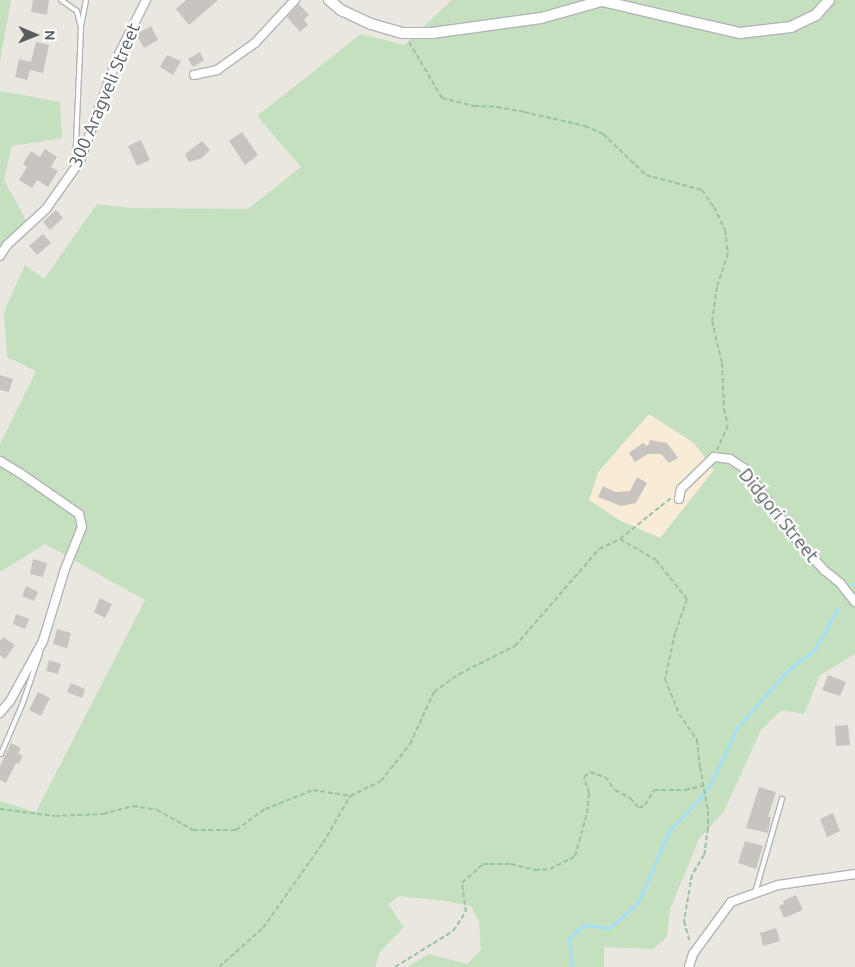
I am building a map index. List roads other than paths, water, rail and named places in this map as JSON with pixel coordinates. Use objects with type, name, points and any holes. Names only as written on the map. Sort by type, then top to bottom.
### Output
[{"type":"street","name":"300 Aragveli Street","points":[[0,256],[8,245],[46,208],[80,161],[118,56],[146,0]]},
{"type":"street","points":[[194,75],[217,70],[255,43],[295,0]]},
{"type":"street","points":[[329,0],[341,10],[371,24],[403,33],[432,33],[541,18],[602,0],[740,33],[791,27],[816,15],[829,0]]},
{"type":"street","name":"Didgori Street","points":[[679,500],[681,489],[714,457],[730,459],[744,468],[794,538],[824,570],[840,583],[855,602]]},
{"type":"street","points":[[0,461],[79,514],[82,527],[65,569],[43,641],[10,701],[0,713]]},
{"type":"street","points":[[689,967],[693,954],[731,902],[778,885],[855,874]]},
{"type":"lane","points":[[61,0],[77,11],[81,28]]},
{"type":"lane","points":[[75,168],[81,28],[86,0]]},
{"type":"lane","points":[[1,754],[25,696],[43,641]]},
{"type":"lane","points":[[755,893],[782,798]]},
{"type":"waterway","points":[[572,967],[569,938],[584,925],[609,928],[638,903],[669,831],[698,801],[712,781],[737,728],[786,672],[815,649],[838,608]]}]
